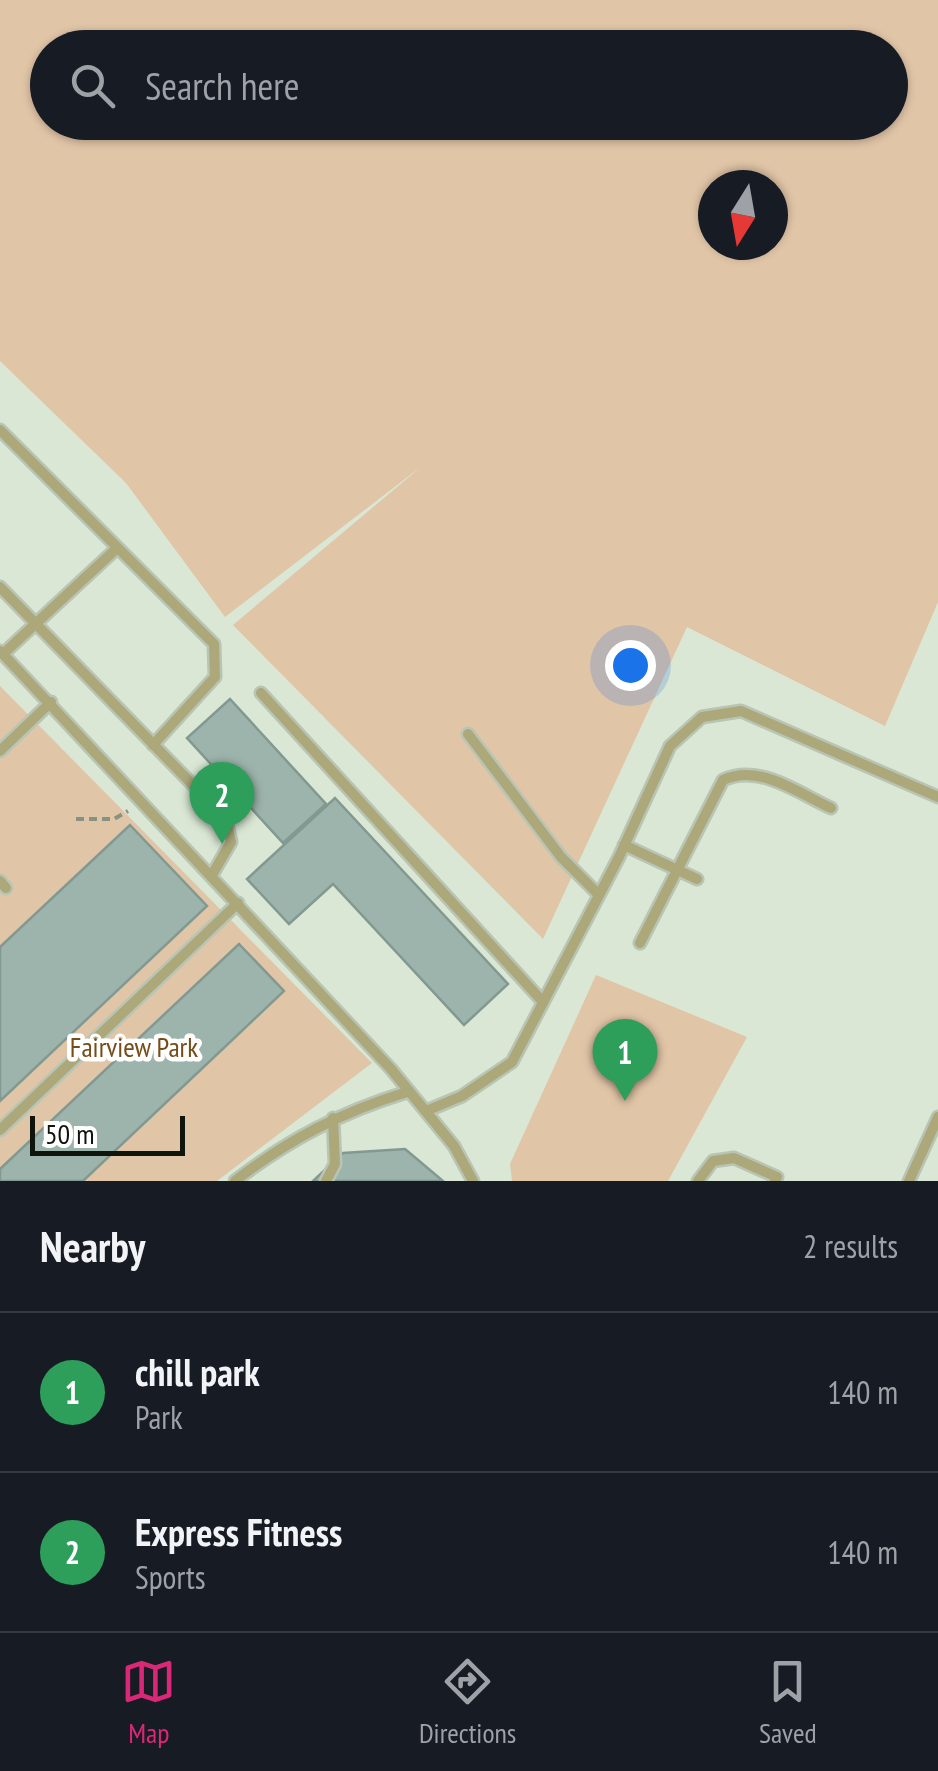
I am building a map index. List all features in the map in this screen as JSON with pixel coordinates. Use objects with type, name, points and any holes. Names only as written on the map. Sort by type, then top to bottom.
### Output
[{"type":"lane","points":[[0,430],[214,644],[218,660],[216,677],[153,745]]},
{"type":"lane","points":[[116,549],[2,652],[238,903],[426,1111],[454,1146],[473,1181]]},
{"type":"lane","points":[[0,587],[226,819],[230,842],[212,875]]},
{"type":"lane","points":[[260,692],[544,1002]]},
{"type":"lane","points":[[0,752],[51,702]]},
{"type":"lane","points":[[426,1111],[462,1096],[512,1062],[599,895],[670,746],[702,717],[741,710],[938,797]]},
{"type":"lane","points":[[468,734],[561,857],[599,895]]},
{"type":"lane","points":[[640,943],[724,780],[740,772],[757,774],[831,808]]},
{"type":"lane","points":[[624,845],[698,880]]},
{"type":"lane","points":[[0,1130],[238,903]]},
{"type":"lane","points":[[235,1181],[282,1144],[333,1118],[407,1092]]},
{"type":"lane","points":[[326,1181],[335,1164],[333,1118]]},
{"type":"lane","points":[[909,1181],[938,1118]]},
{"type":"lane","points":[[698,1181],[713,1161],[734,1158],[777,1177],[775,1181]]},
{"type":"path","points":[[76,820],[114,820],[144,802]]},
{"type":"green space","points":[[0,0],[938,0],[938,602],[885,726],[687,627],[543,939],[233,625],[422,466],[225,617],[126,483],[0,361]]},
{"type":"green space","name":"Fairview Park","points":[[0,686],[372,1063],[217,1181],[0,1181]]},
{"type":"green space","points":[[596,975],[747,1037],[668,1181],[512,1181],[510,1164]]},
{"type":"building","points":[[230,699],[326,804],[283,843],[187,738]]},
{"type":"building","points":[[335,798],[508,984],[464,1025],[333,884],[289,924],[247,879]]},
{"type":"building","points":[[130,825],[207,906],[0,1101],[0,947]]},
{"type":"building","points":[[239,944],[284,991],[83,1181],[0,1181],[0,1169]]},
{"type":"building","points":[[405,1149],[443,1181],[313,1181],[343,1153]]},
{"type":"place","name":"Express Fitness","points":[[222,844]]},
{"type":"place","name":"chill park","points":[[625,1101]]}]
